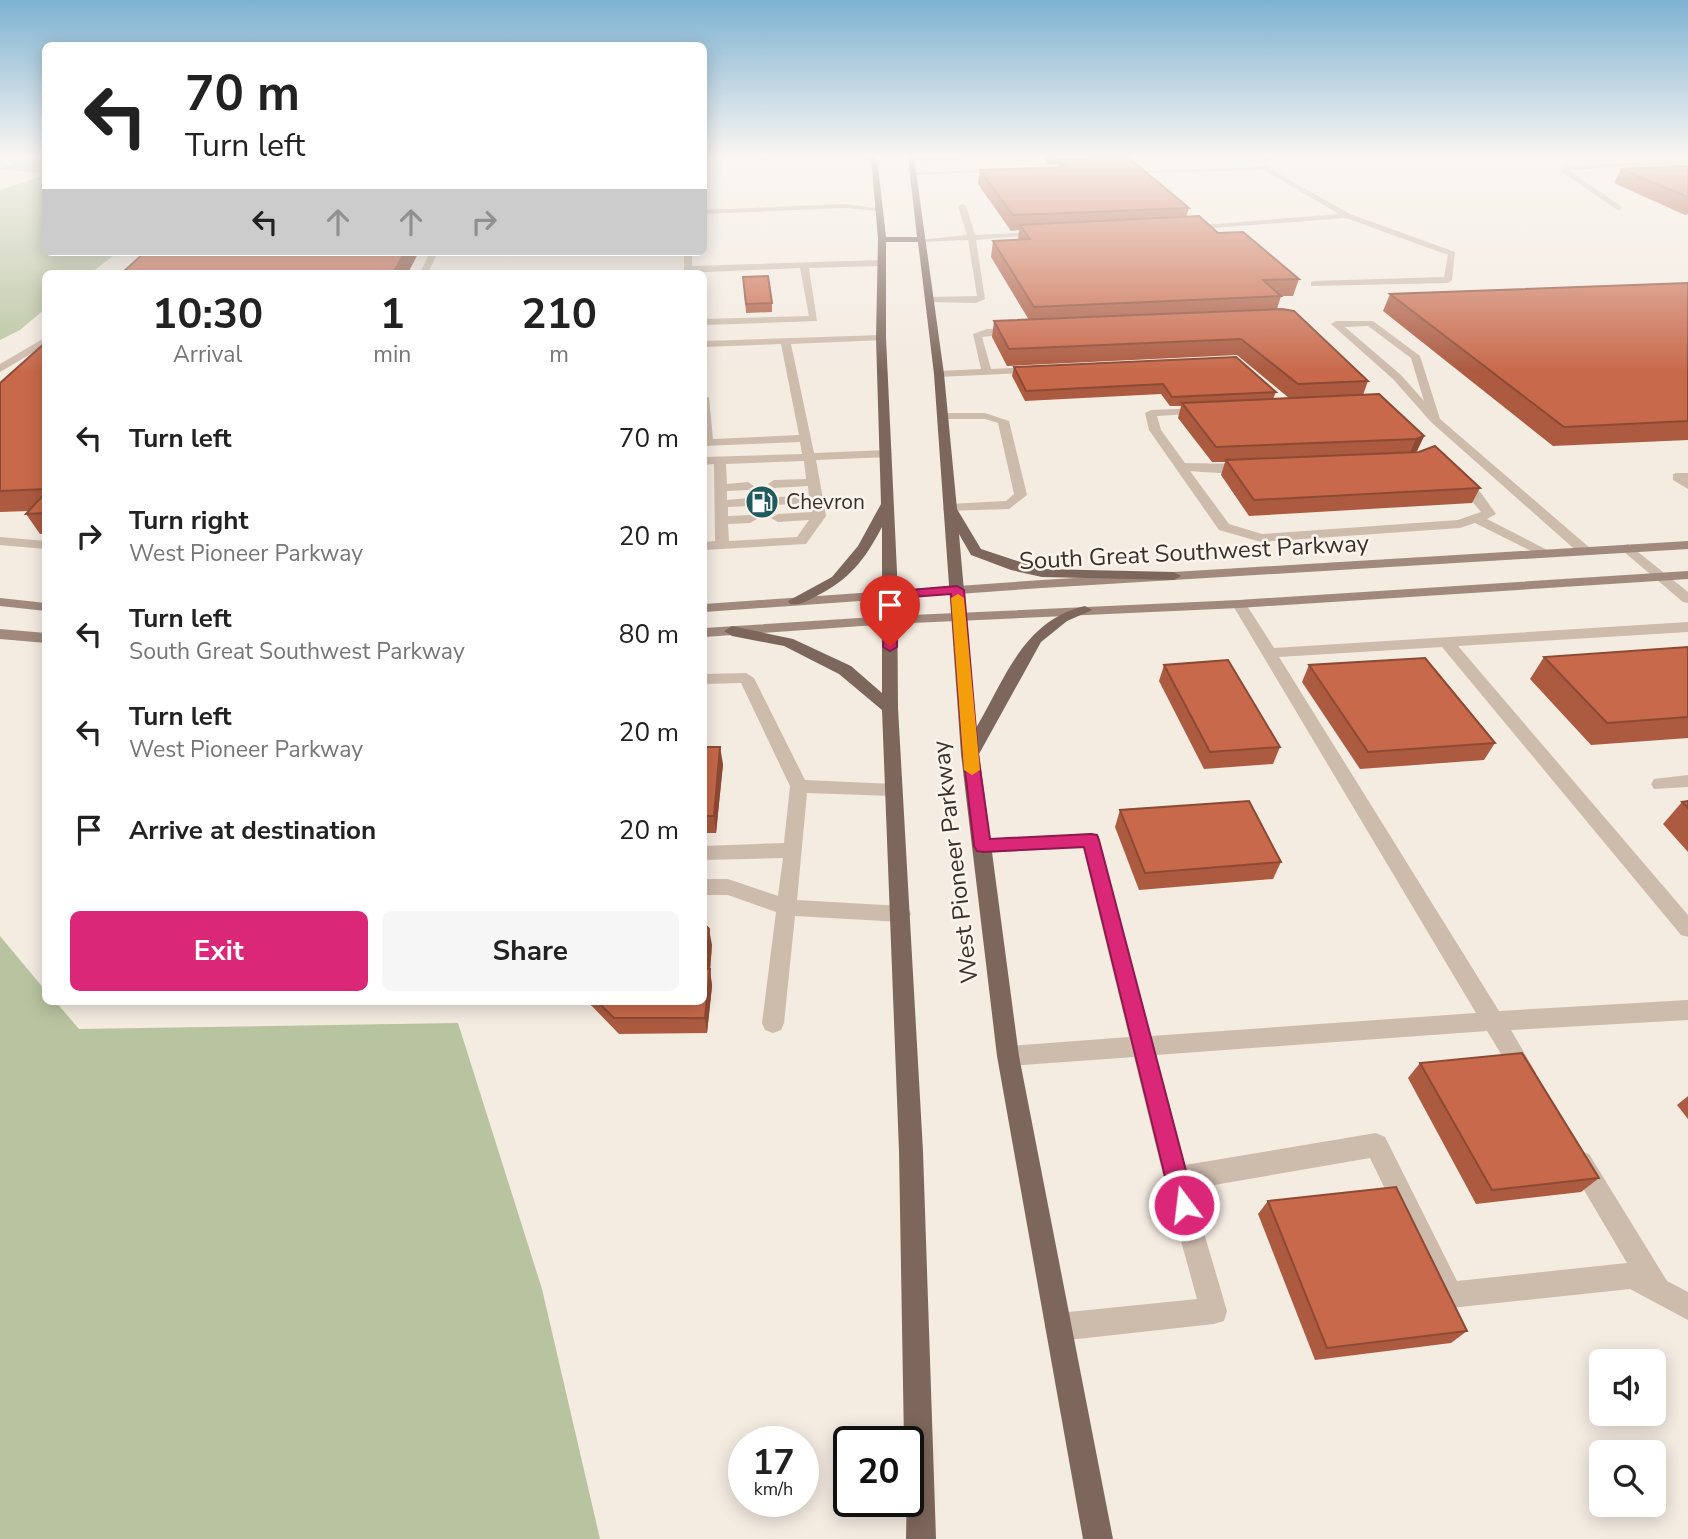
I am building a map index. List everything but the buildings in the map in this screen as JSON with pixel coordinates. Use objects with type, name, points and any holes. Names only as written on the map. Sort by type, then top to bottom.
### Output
[{"type":"main road","name":"West Pioneer Parkway","points":[[881,229],[881,338],[891,595],[890,708],[911,1151],[922,1539]]},
{"type":"main road","name":"West Pioneer Parkway","points":[[921,229],[943,416],[970,754],[1008,1056],[1098,1539]]},
{"type":"main road","points":[[882,239],[923,240]]},
{"type":"main road","points":[[794,601],[837,580],[864,548],[888,502]]},
{"type":"main road","points":[[949,508],[976,552],[1016,567],[1042,573],[1174,576]]},
{"type":"main road","name":"South Great Southwest Parkway","points":[[707,608],[1688,545]]},
{"type":"main road","points":[[707,633],[890,620],[1239,604],[1688,575]]},
{"type":"main road","points":[[0,603],[42,607]]},
{"type":"main road","points":[[970,754],[1035,639],[1062,618],[1085,610]]},
{"type":"main road","points":[[732,631],[788,642],[845,670],[890,708]]},
{"type":"main road","points":[[0,634],[42,638]]},
{"type":"lane","points":[[930,300],[976,300],[982,297],[969,229]]},
{"type":"lane","points":[[1314,284],[1448,280],[1452,254],[1382,229]]},
{"type":"lane","points":[[923,240],[1049,234]]},
{"type":"lane","points":[[707,270],[880,263]]},
{"type":"lane","points":[[707,322],[814,319],[804,265]]},
{"type":"lane","points":[[1435,420],[1415,356],[1370,323],[1336,324],[1397,377],[1435,420],[1585,551]]},
{"type":"lane","points":[[987,372],[977,337],[987,332],[1028,330]]},
{"type":"lane","points":[[707,344],[881,338]]},
{"type":"lane","points":[[707,546],[801,541],[819,516],[806,438],[785,341]]},
{"type":"lane","points":[[0,369],[42,343]]},
{"type":"lane","points":[[939,374],[1056,369]]},
{"type":"lane","points":[[1220,410],[1152,413],[1155,430],[1224,527],[1261,538],[1461,524],[1489,514],[1477,496],[1449,470]]},
{"type":"lane","points":[[943,416],[985,416],[1003,421],[1021,495],[1009,505],[949,508]]},
{"type":"lane","points":[[707,432],[708,443],[806,438]]},
{"type":"lane","points":[[707,461],[886,454]]},
{"type":"lane","points":[[720,460],[722,545]]},
{"type":"lane","points":[[1181,466],[1212,469],[1265,467]]},
{"type":"lane","points":[[1688,477],[1677,477],[1688,485]]},
{"type":"lane","points":[[774,484],[813,482]]},
{"type":"lane","points":[[720,488],[747,486]]},
{"type":"lane","points":[[776,501],[816,499]]},
{"type":"lane","points":[[721,503],[749,502]]},
{"type":"lane","points":[[778,518],[819,516]]},
{"type":"lane","points":[[721,520],[750,519]]},
{"type":"lane","points":[[1475,519],[1546,553]]},
{"type":"lane","points":[[0,541],[42,545]]},
{"type":"lane","points":[[1628,548],[1688,599]]},
{"type":"lane","points":[[1239,604],[1536,1091]]},
{"type":"lane","points":[[1269,653],[1688,627]]},
{"type":"lane","points":[[1446,642],[1688,929]]},
{"type":"lane","points":[[707,679],[746,678],[799,786],[773,1023]]},
{"type":"lane","points":[[1660,783],[1688,781]]},
{"type":"lane","points":[[799,786],[893,790]]},
{"type":"lane","points":[[983,846],[1091,840],[1176,1179],[1214,1311],[1059,1327]]},
{"type":"lane","points":[[707,853],[793,850]]},
{"type":"lane","points":[[707,887],[728,887],[786,907],[901,914]]},
{"type":"lane","points":[[1008,1056],[1494,1021],[1688,1010]]},
{"type":"lane","points":[[1176,1179],[1376,1145],[1450,1295],[1633,1276],[1688,1307]]},
{"type":"lane","points":[[1572,1150],[1658,1290]]},
{"type":"green space","points":[[0,229],[42,229],[42,256],[113,256],[95,270],[42,270],[42,312],[20,330],[0,340]]},
{"type":"green space","points":[[0,936],[42,986],[42,1005],[58,1005],[79,1029],[458,1023],[542,1289],[600,1539],[0,1539]]},
{"type":"slow traffic","points":[[958,598],[972,770]]},
{"type":"place","name":"Chevron","points":[[762,502]]},
{"type":"route","points":[[890,647],[891,595],[957,590],[970,754],[983,846],[1091,840],[1184,1205]]}]
